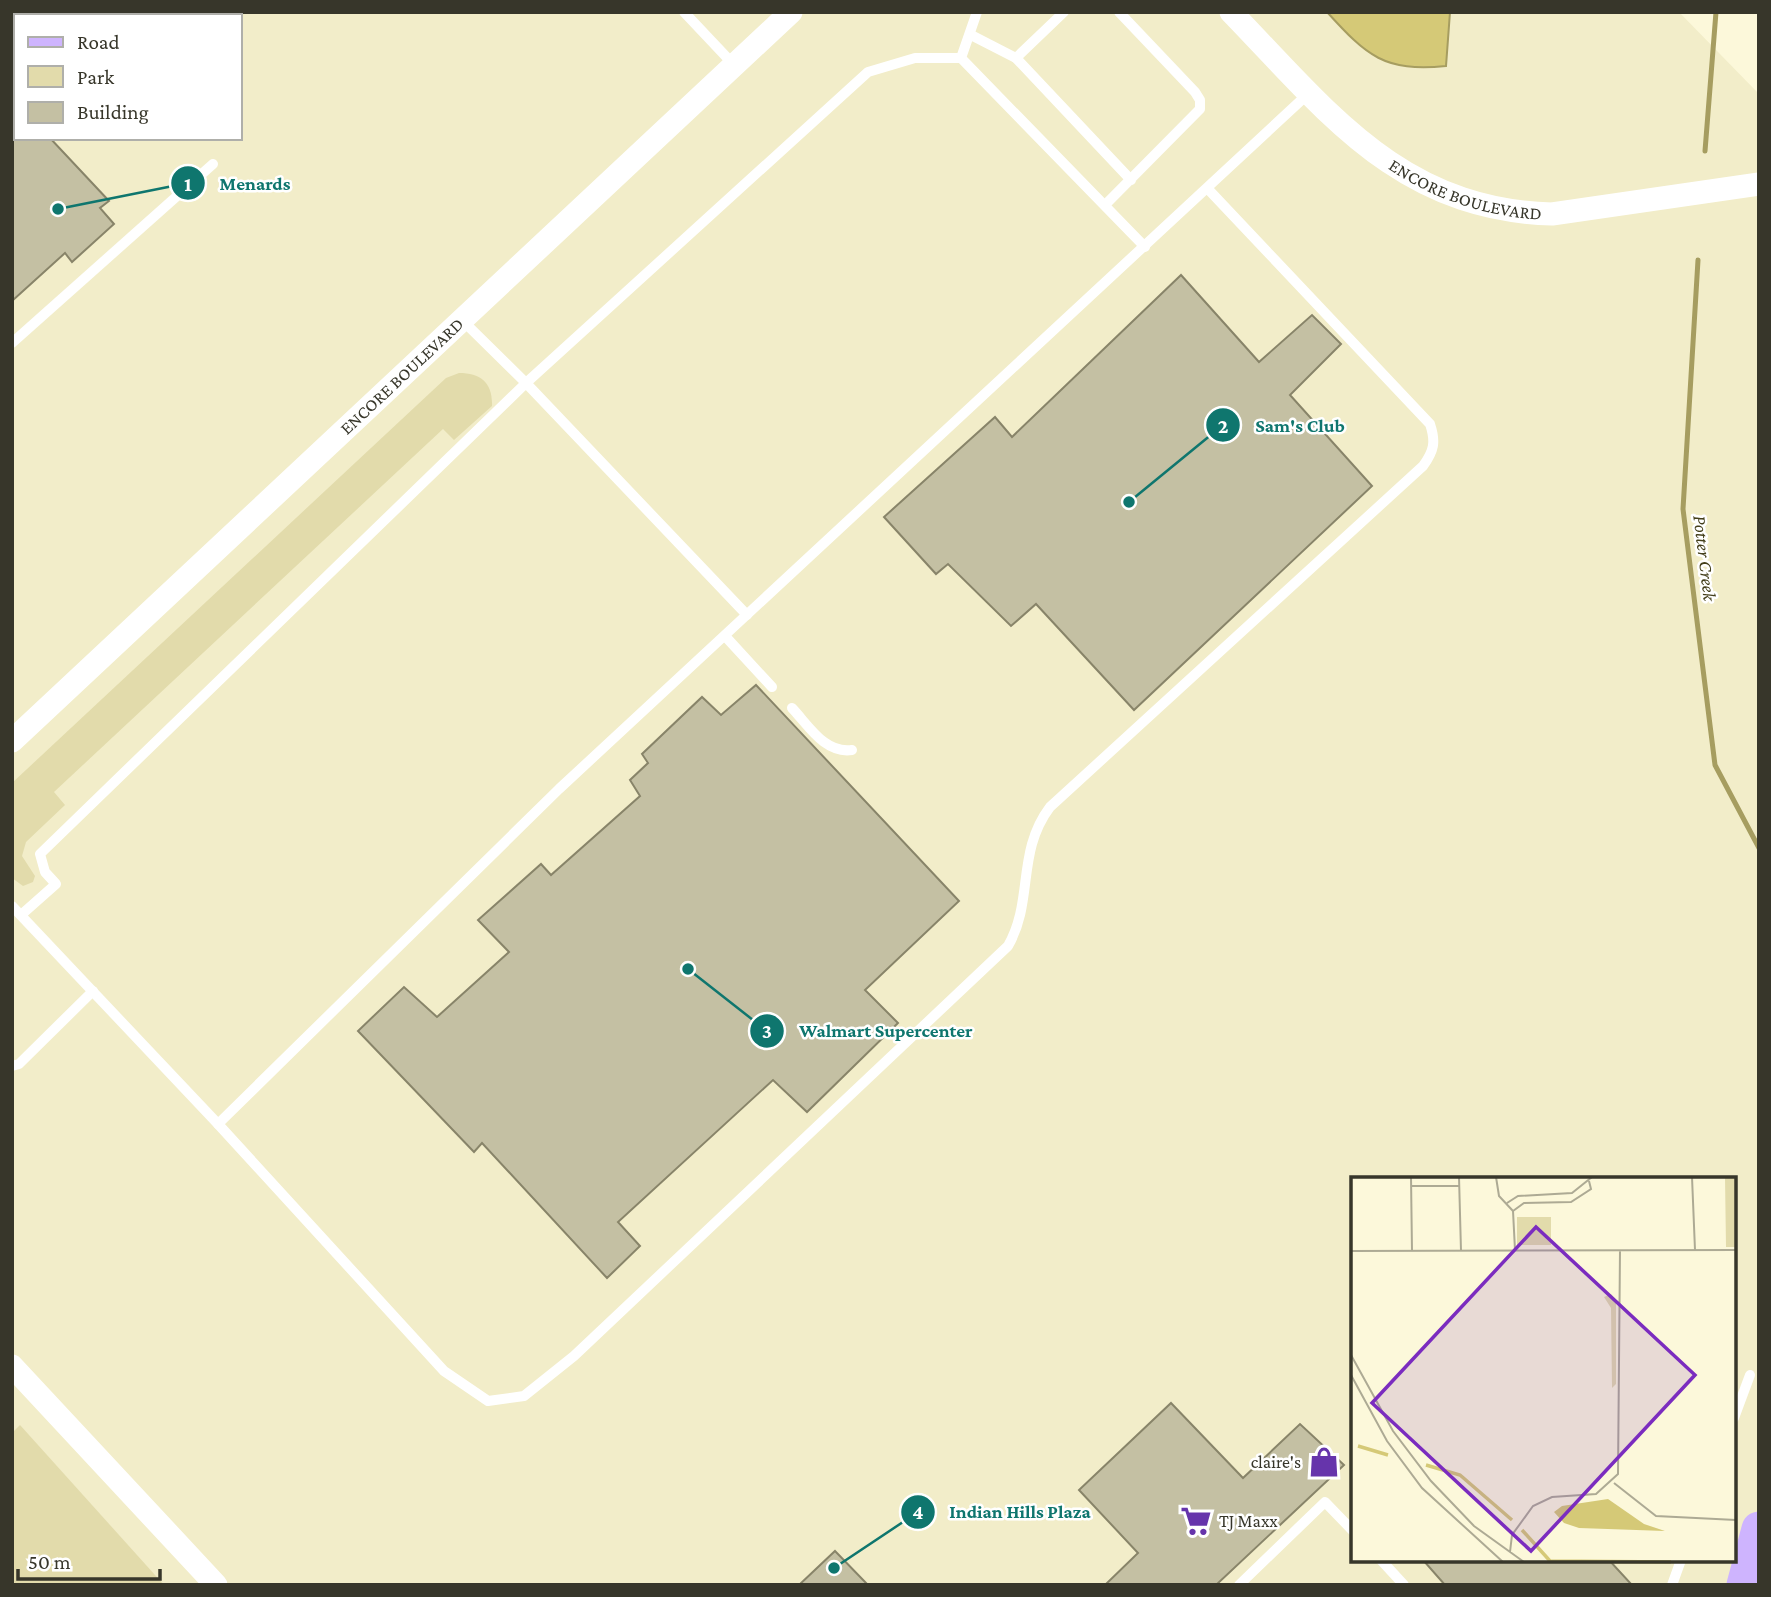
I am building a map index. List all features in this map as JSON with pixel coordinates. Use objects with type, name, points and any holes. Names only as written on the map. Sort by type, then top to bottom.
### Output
[{"type":"main road","points":[[1744,1585],[1759,1529]]},
{"type":"street","name":"ENCORE BOULEVARD","points":[[12,741],[791,12]]},
{"type":"street","name":"ENCORE BOULEVARD","points":[[1231,12],[1348,132],[1409,176],[1448,195],[1517,213],[1552,214],[1759,184]]},
{"type":"street","points":[[13,1367],[216,1585]]},
{"type":"lane","points":[[684,12],[734,65]]},
{"type":"lane","points":[[961,58],[971,35],[976,12]]},
{"type":"lane","points":[[1016,58],[1064,12]]},
{"type":"lane","points":[[1105,205],[1195,118],[1200,109],[1200,100],[1119,12]]},
{"type":"lane","points":[[971,35],[1016,58],[1131,180]]},
{"type":"lane","points":[[21,915],[56,884],[45,872],[40,854],[526,383],[868,72],[915,58],[961,58],[1144,247]]},
{"type":"lane","points":[[218,1124],[559,789],[1310,93]]},
{"type":"lane","points":[[12,343],[213,164]]},
{"type":"lane","points":[[12,906],[218,1124],[444,1371],[488,1401],[524,1396],[574,1356],[1008,946],[1018,929],[1035,827],[1050,807],[1423,466],[1432,453],[1435,438],[1430,424],[1207,188]]},
{"type":"lane","points":[[462,320],[526,383],[747,615]]},
{"type":"lane","points":[[725,636],[772,687]]},
{"type":"lane","points":[[792,708],[825,744],[835,750],[852,750]]},
{"type":"lane","points":[[14,1067],[93,991]]},
{"type":"lane","points":[[1736,1413],[1750,1375]]},
{"type":"lane","points":[[1239,1585],[1325,1502],[1351,1529]]},
{"type":"lane","points":[[1383,1562],[1404,1585]]},
{"type":"lane","points":[[1672,1585],[1680,1562]]},
{"type":"shaded area","points":[[12,12],[1679,12],[1759,94],[1759,1585],[12,1585]]},
{"type":"shaded area","points":[[1327,12],[1450,12],[1446,66],[1407,66],[1378,58],[1354,40]]},
{"type":"green space","points":[[459,373],[479,377],[488,385],[492,406],[454,440],[443,429],[54,792],[65,805],[26,842],[22,856],[35,876],[33,882],[23,886],[12,878],[12,783],[446,378]]},
{"type":"green space","points":[[20,1425],[164,1585],[12,1585],[12,1433]]},
{"type":"building","points":[[12,138],[52,140],[109,201],[100,208],[114,224],[72,262],[65,253],[12,301]]},
{"type":"building","points":[[1181,275],[1259,362],[1312,315],[1341,344],[1290,395],[1372,486],[1134,710],[1036,604],[1011,626],[948,564],[936,574],[884,517],[995,417],[1012,437]]},
{"type":"building","points":[[756,685],[959,901],[865,990],[898,1023],[807,1112],[773,1080],[618,1222],[640,1246],[607,1278],[482,1143],[474,1152],[358,1031],[404,987],[437,1017],[509,952],[478,920],[541,864],[551,875],[640,796],[630,780],[648,763],[642,754],[702,697],[721,715]]},
{"type":"building","points":[[1171,1403],[1243,1478],[1300,1424],[1344,1465],[1216,1585],[1105,1585],[1138,1553],[1079,1490]]},
{"type":"building","points":[[835,1551],[868,1585],[799,1585]]},
{"type":"building","points":[[1425,1562],[1611,1562],[1632,1585],[1445,1585]]},
{"type":"waterway","name":"Potter Creek","points":[[1705,151],[1716,12]]},
{"type":"waterway","name":"Potter Creek","points":[[1698,260],[1683,509],[1715,765],[1759,848]]},
{"type":"place","name":"Menards","points":[[58,209]]},
{"type":"place","name":"Sam's Club","points":[[1129,502]]},
{"type":"place","name":"Walmart Supercenter","points":[[688,969]]},
{"type":"place","name":"claire's","points":[[1324,1462]]},
{"type":"place","name":"TJ Maxx","points":[[1196,1521]]},
{"type":"place","name":"Indian Hills Plaza","points":[[834,1568]]}]
